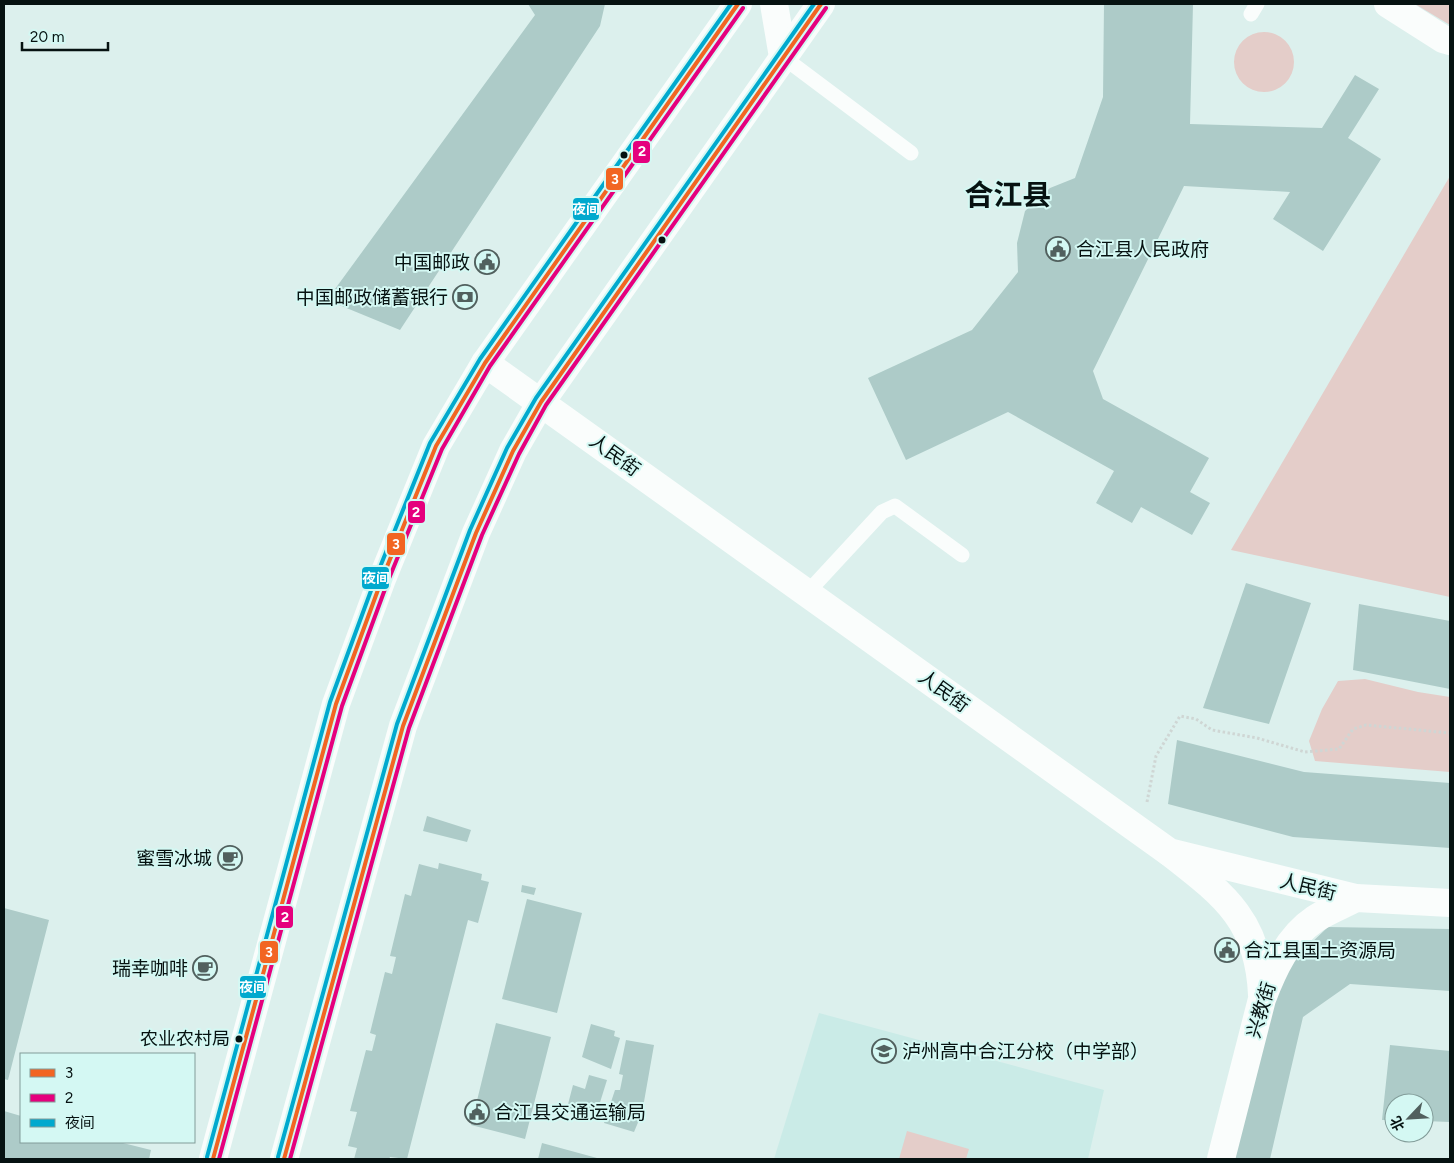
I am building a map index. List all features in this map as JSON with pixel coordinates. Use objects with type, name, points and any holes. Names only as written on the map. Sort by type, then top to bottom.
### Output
[{"type":"main road","points":[[214,1159],[336,704],[382,579],[436,446],[486,363],[738,4]]},
{"type":"main road","points":[[774,4],[783,58]]},
{"type":"main road","points":[[284,1159],[403,726],[476,533],[513,450],[541,402],[822,4]]},
{"type":"main road","points":[[1388,4],[1443,39],[1450,41]]},
{"type":"main road","name":"人民街","points":[[486,363],[1169,852],[1356,898],[1450,903]]},
{"type":"main road","points":[[1169,852],[1205,880],[1240,918],[1259,958],[1262,999]]},
{"type":"main road","name":"兴教街","points":[[1221,1159],[1262,999],[1282,954],[1298,934],[1314,920],[1356,898]]},
{"type":"lane","points":[[783,58],[911,153]]},
{"type":"lane","points":[[807,593],[882,512],[895,506],[962,555]]},
{"type":"path","points":[[1136,828],[1150,795],[1156,756],[1180,716],[1196,719],[1212,730],[1257,738],[1305,752],[1339,749],[1353,729],[1366,725],[1450,733]]},
{"type":"shaded area","points":[[1415,4],[1450,4],[1450,25]]},
{"type":"shaded area","points":[[1264,32],[1281,37],[1289,45],[1294,62],[1289,79],[1281,87],[1264,92],[1247,87],[1239,79],[1234,62],[1239,45],[1247,37]]},
{"type":"shaded area","points":[[1450,176],[1450,597],[1231,550]]},
{"type":"shaded area","points":[[1365,679],[1418,692],[1450,697],[1450,772],[1315,761],[1309,741],[1322,709],[1338,681]]},
{"type":"shaded area","name":"泸州高中合江分校（中学部）","points":[[819,1013],[1104,1090],[1088,1159],[774,1159]]},
{"type":"shaded area","points":[[907,1131],[969,1149],[966,1159],[899,1159]]},
{"type":"building","points":[[528,4],[605,4],[600,26],[400,330],[327,300],[535,15]]},
{"type":"building","points":[[1104,4],[1193,4],[1190,124],[1322,128],[1355,75],[1379,89],[1348,138],[1381,159],[1323,251],[1273,219],[1290,192],[1184,186],[1093,371],[1103,399],[1209,458],[1190,492],[1210,503],[1192,535],[1141,507],[1132,523],[1096,503],[1114,471],[1008,412],[906,460],[868,378],[972,330],[1018,272],[1017,243],[1025,211],[1050,188],[1075,178],[1103,97]]},
{"type":"building","points":[[1246,583],[1311,603],[1269,724],[1203,708]]},
{"type":"building","points":[[1359,604],[1450,621],[1450,689],[1353,670]]},
{"type":"building","points":[[1177,740],[1304,772],[1450,783],[1450,848],[1293,837],[1168,804]]},
{"type":"building","points":[[427,816],[471,830],[467,842],[423,831]]},
{"type":"building","points":[[439,863],[482,874],[481,880],[489,882],[478,923],[468,920],[407,1159],[390,1157],[389,1159],[354,1159],[357,1148],[348,1146],[357,1112],[350,1111],[366,1050],[372,1051],[376,1035],[370,1033],[385,972],[392,974],[396,957],[390,956],[405,894],[411,896],[419,864],[438,869]]},
{"type":"building","points":[[522,885],[536,888],[534,895],[521,892]]},
{"type":"building","points":[[527,899],[582,913],[557,1013],[502,999]]},
{"type":"building","points":[[4,908],[49,920],[8,1080],[4,1079]]},
{"type":"building","points":[[1328,927],[1450,929],[1450,991],[1350,984],[1303,1017],[1270,1159],[1228,1159],[1268,984]]},
{"type":"building","points":[[496,1023],[551,1037],[525,1139],[471,1125]]},
{"type":"building","points":[[591,1024],[615,1031],[614,1036],[620,1038],[611,1069],[582,1057]]},
{"type":"building","points":[[626,1040],[654,1045],[642,1113],[634,1132],[604,1123],[615,1090],[620,1090],[623,1075],[619,1074]]},
{"type":"building","points":[[1390,1045],[1450,1051],[1450,1122],[1434,1121],[1434,1093],[1385,1093]]},
{"type":"building","points":[[589,1075],[607,1080],[597,1112],[582,1108],[579,1116],[566,1112],[573,1085],[585,1089]]},
{"type":"building","points":[[1384,1101],[1384,1120],[1382,1120]]},
{"type":"building","points":[[4,1111],[20,1116],[20,1143],[123,1143],[151,1150],[149,1159],[4,1159]]},
{"type":"building","points":[[542,1143],[597,1158],[538,1159]]},
{"type":"transit line","name":"夜间","points":[[207,1157],[330,702],[376,577],[430,443],[480,359],[731,4]]},
{"type":"transit line","name":"3","points":[[213,1159],[336,704],[382,579],[436,446],[485,363],[738,4]]},
{"type":"transit line","name":"夜间","points":[[278,1157],[397,724],[470,530],[507,448],[536,398],[814,4]]},
{"type":"transit line","name":"3","points":[[284,1159],[403,726],[476,533],[513,451],[541,402],[821,4]]},
{"type":"transit line","name":"2","points":[[219,1159],[342,706],[388,581],[442,449],[490,366],[743,8]]},
{"type":"transit line","name":"2","points":[[290,1159],[409,728],[482,535],[519,454],[546,405],[826,8]]},
{"type":"place","name":"合江县人民政府","points":[[1058,249]]},
{"type":"place","name":"中国邮政","points":[[487,262]]},
{"type":"place","name":"中国邮政储蓄银行","points":[[465,297]]},
{"type":"place","name":"蜜雪冰城","points":[[230,858]]},
{"type":"place","name":"合江县国土资源局","points":[[1227,950]]},
{"type":"place","name":"瑞幸咖啡","points":[[205,968]]},
{"type":"place","name":"农业农村局","points":[[239,1039]]},
{"type":"place","name":"泸州高中合江分校（中学部）","points":[[884,1051]]},
{"type":"place","name":"合江县交通运输局","points":[[477,1112]]},
{"type":"district","name":"合江县","points":[[1008,194]]}]
